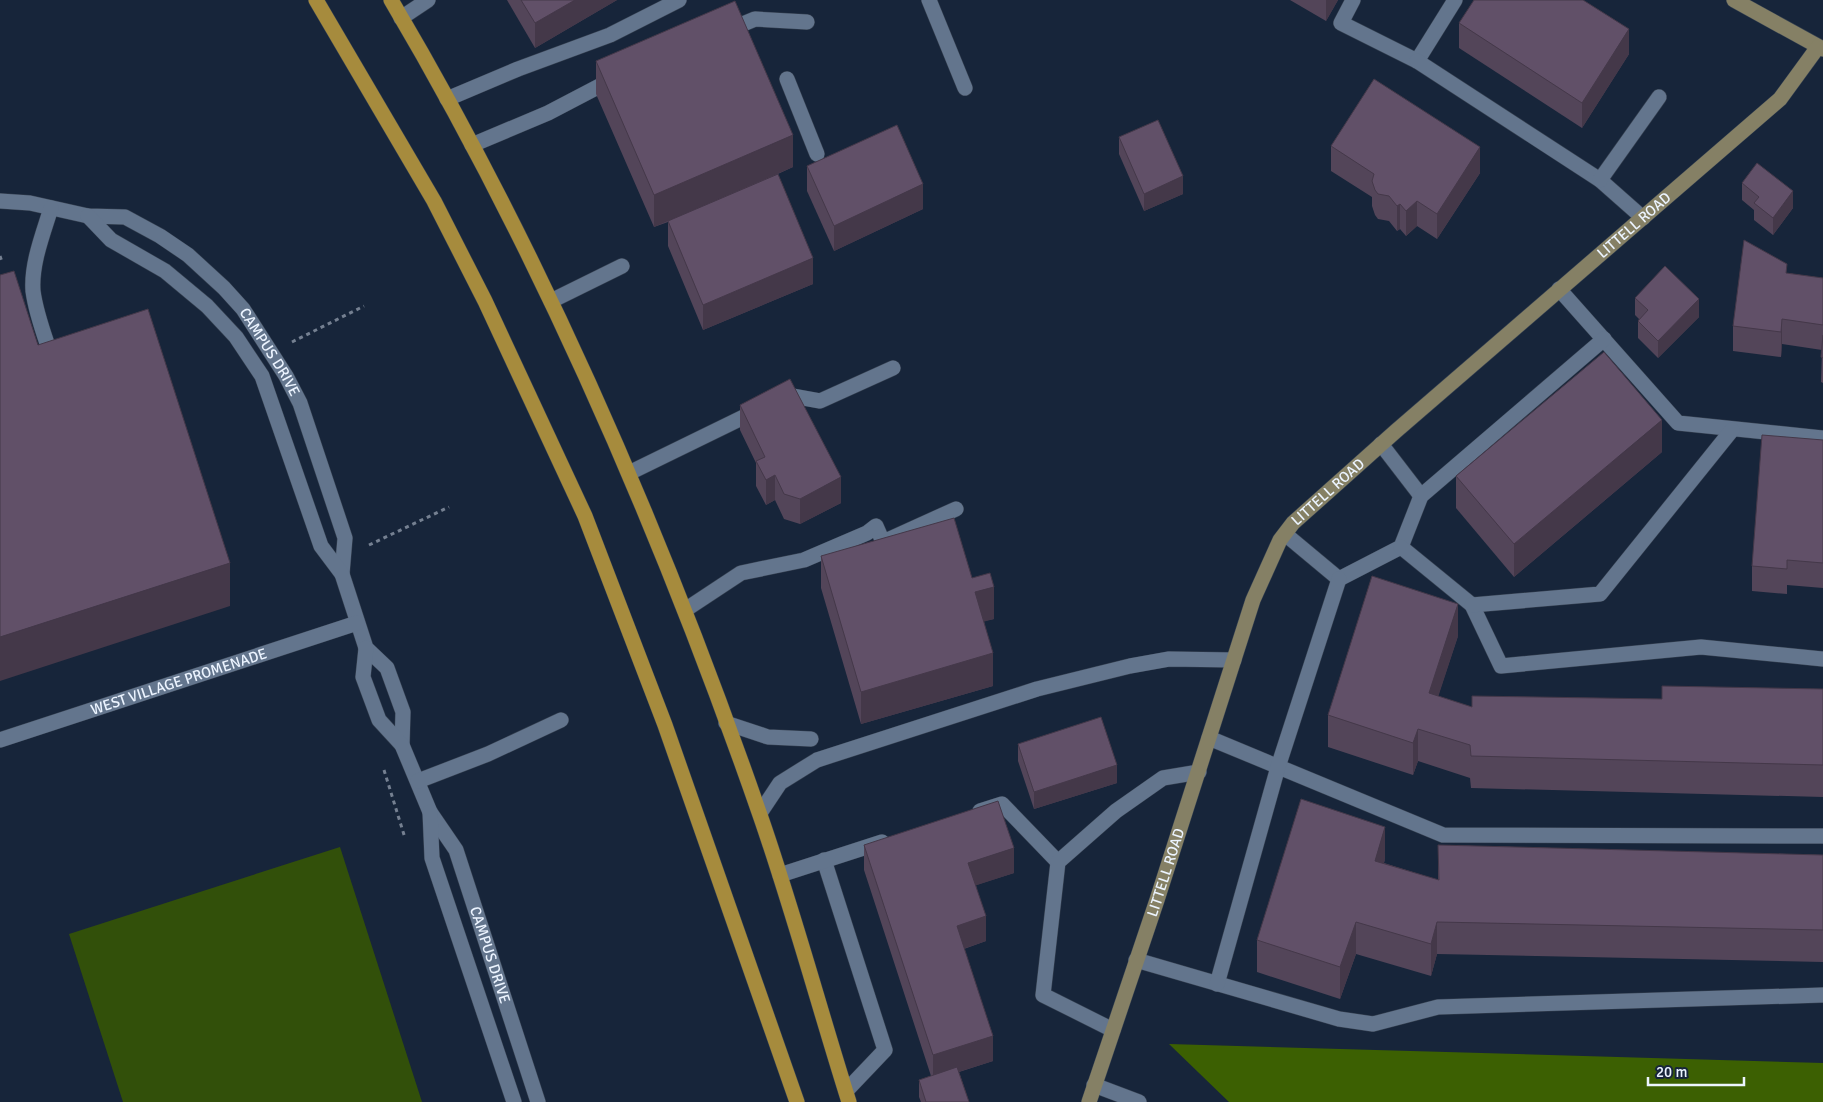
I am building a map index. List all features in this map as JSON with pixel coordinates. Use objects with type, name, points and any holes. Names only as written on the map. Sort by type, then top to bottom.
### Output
[{"type":"main road","points":[[316,0],[434,201],[485,301],[585,516],[665,725],[797,1102]]},
{"type":"main road","points":[[391,0],[472,145],[551,301],[629,473],[685,610],[760,813],[848,1096]]},
{"type":"street","points":[[1734,0],[1821,48]]},
{"type":"street","name":"LITTELL ROAD","points":[[1089,1102],[1253,600],[1280,540],[1293,523],[1381,444],[1780,99],[1821,48]]},
{"type":"lane","points":[[402,18],[428,0]]},
{"type":"lane","points":[[447,99],[610,35],[680,0]]},
{"type":"lane","points":[[929,0],[965,88]]},
{"type":"lane","points":[[1353,0],[1341,23],[1417,61],[1600,180],[1643,218]]},
{"type":"lane","points":[[1417,61],[1455,0]]},
{"type":"lane","points":[[711,37],[755,19],[807,22]]},
{"type":"lane","points":[[472,145],[548,113],[624,74]]},
{"type":"lane","points":[[787,79],[816,154]]},
{"type":"lane","points":[[1600,180],[1659,97]]},
{"type":"lane","name":"CAMPUS DRIVE","points":[[0,200],[88,216],[125,217],[160,236],[188,255],[224,288],[243,309],[300,403],[345,538],[342,574],[356,623],[366,648],[387,668],[403,712],[402,745]]},
{"type":"lane","points":[[51,208],[38,248],[33,289],[37,313],[51,355]]},
{"type":"lane","name":"CAMPUS DRIVE","points":[[88,216],[111,240],[165,271],[200,300],[236,337],[262,376],[321,546],[342,574]]},
{"type":"lane","points":[[551,301],[622,266]]},
{"type":"lane","points":[[1559,289],[1678,423],[1823,438]]},
{"type":"lane","points":[[1217,984],[1278,767],[1339,579],[1401,547],[1421,496],[1604,339]]},
{"type":"lane","points":[[629,473],[787,395],[820,401],[893,368]]},
{"type":"lane","points":[[1472,604],[1600,594],[1732,430]]},
{"type":"lane","points":[[1381,444],[1421,496]]},
{"type":"lane","points":[[685,610],[742,573],[804,560],[868,533],[876,526],[883,542],[956,509]]},
{"type":"lane","points":[[1285,534],[1339,579]]},
{"type":"lane","points":[[1401,547],[1472,604],[1500,666],[1701,647],[1823,659]]},
{"type":"lane","name":"WEST VILLAGE PROMENADE","points":[[0,740],[356,623]]},
{"type":"lane","name":"CAMPUS DRIVE","points":[[366,648],[363,677],[379,720],[402,745],[430,812],[456,850],[538,1102]]},
{"type":"lane","points":[[760,813],[780,783],[816,760],[1037,689],[1130,666],[1170,659],[1234,660]]},
{"type":"lane","points":[[418,781],[488,754],[561,720]]},
{"type":"lane","points":[[726,723],[768,737],[811,739]]},
{"type":"lane","points":[[1209,738],[1443,835],[1823,836]]},
{"type":"lane","points":[[1113,1030],[1043,995],[1058,862],[1116,811],[1163,778],[1198,772]]},
{"type":"lane","points":[[965,816],[1002,804],[1058,862]]},
{"type":"lane","name":"CAMPUS DRIVE","points":[[430,812],[432,858],[514,1102]]},
{"type":"lane","points":[[780,875],[899,837]]},
{"type":"lane","points":[[824,860],[885,1050],[848,1096]]},
{"type":"lane","points":[[1136,960],[1339,1018],[1373,1024],[1438,1007],[1823,995]]},
{"type":"lane","points":[[1094,1085],[1139,1102]]},
{"type":"path","points":[[0,256],[2,262]]},
{"type":"path","points":[[306,335],[364,306]]},
{"type":"path","points":[[364,547],[449,507]]},
{"type":"green space","points":[[340,847],[422,1102],[123,1102],[69,934]]},
{"type":"green space","points":[[1169,1044],[1823,1063],[1823,1102],[1229,1102]]},
{"type":"building","points":[[521,0],[575,0],[535,23]]},
{"type":"building","points":[[1474,0],[1583,0],[1629,29],[1582,103],[1459,23]]},
{"type":"building","points":[[735,1],[793,135],[654,195],[596,61]]},
{"type":"building","points":[[1374,79],[1480,147],[1437,214],[1417,201],[1406,211],[1400,204],[1397,206],[1389,196],[1378,194],[1372,181],[1374,174],[1331,146]]},
{"type":"building","points":[[1158,120],[1183,176],[1144,194],[1119,137]]},
{"type":"building","points":[[897,125],[923,184],[834,226],[807,166]]},
{"type":"building","points":[[1757,163],[1793,191],[1773,218],[1754,203],[1759,197],[1742,183]]},
{"type":"building","points":[[778,174],[813,258],[703,305],[668,221]]},
{"type":"building","points":[[1744,240],[1787,264],[1786,273],[1823,278],[1823,325],[1782,319],[1781,332],[1733,326]]},
{"type":"building","points":[[1665,266],[1699,299],[1658,341],[1638,321],[1648,310],[1635,298]]},
{"type":"building","points":[[14,271],[38,345],[148,309],[230,563],[0,637],[0,275]]},
{"type":"building","points":[[1823,335],[1823,358],[1821,357]]},
{"type":"building","points":[[1604,352],[1662,420],[1514,544],[1456,476]]},
{"type":"building","points":[[790,379],[841,477],[800,499],[784,494],[775,475],[766,480],[756,461],[765,457],[740,405]]},
{"type":"building","points":[[1762,435],[1823,440],[1823,563],[1787,560],[1787,569],[1752,566]]},
{"type":"building","points":[[954,518],[972,578],[990,573],[994,587],[975,592],[993,653],[861,692],[821,556]]},
{"type":"building","points":[[1372,576],[1458,604],[1429,693],[1472,707],[1472,696],[1662,699],[1662,686],[1823,689],[1823,765],[1471,756],[1470,745],[1418,729],[1413,743],[1328,715]]},
{"type":"building","points":[[1101,717],[1117,765],[1034,792],[1018,744]]},
{"type":"building","points":[[1301,799],[1385,827],[1375,861],[1439,880],[1438,845],[1823,855],[1823,930],[1437,922],[1431,944],[1356,922],[1340,967],[1257,940]]},
{"type":"building","points":[[998,801],[1014,848],[968,863],[986,916],[957,926],[993,1036],[933,1055],[864,845]]},
{"type":"building","points":[[957,1067],[969,1102],[926,1102],[919,1080]]}]
